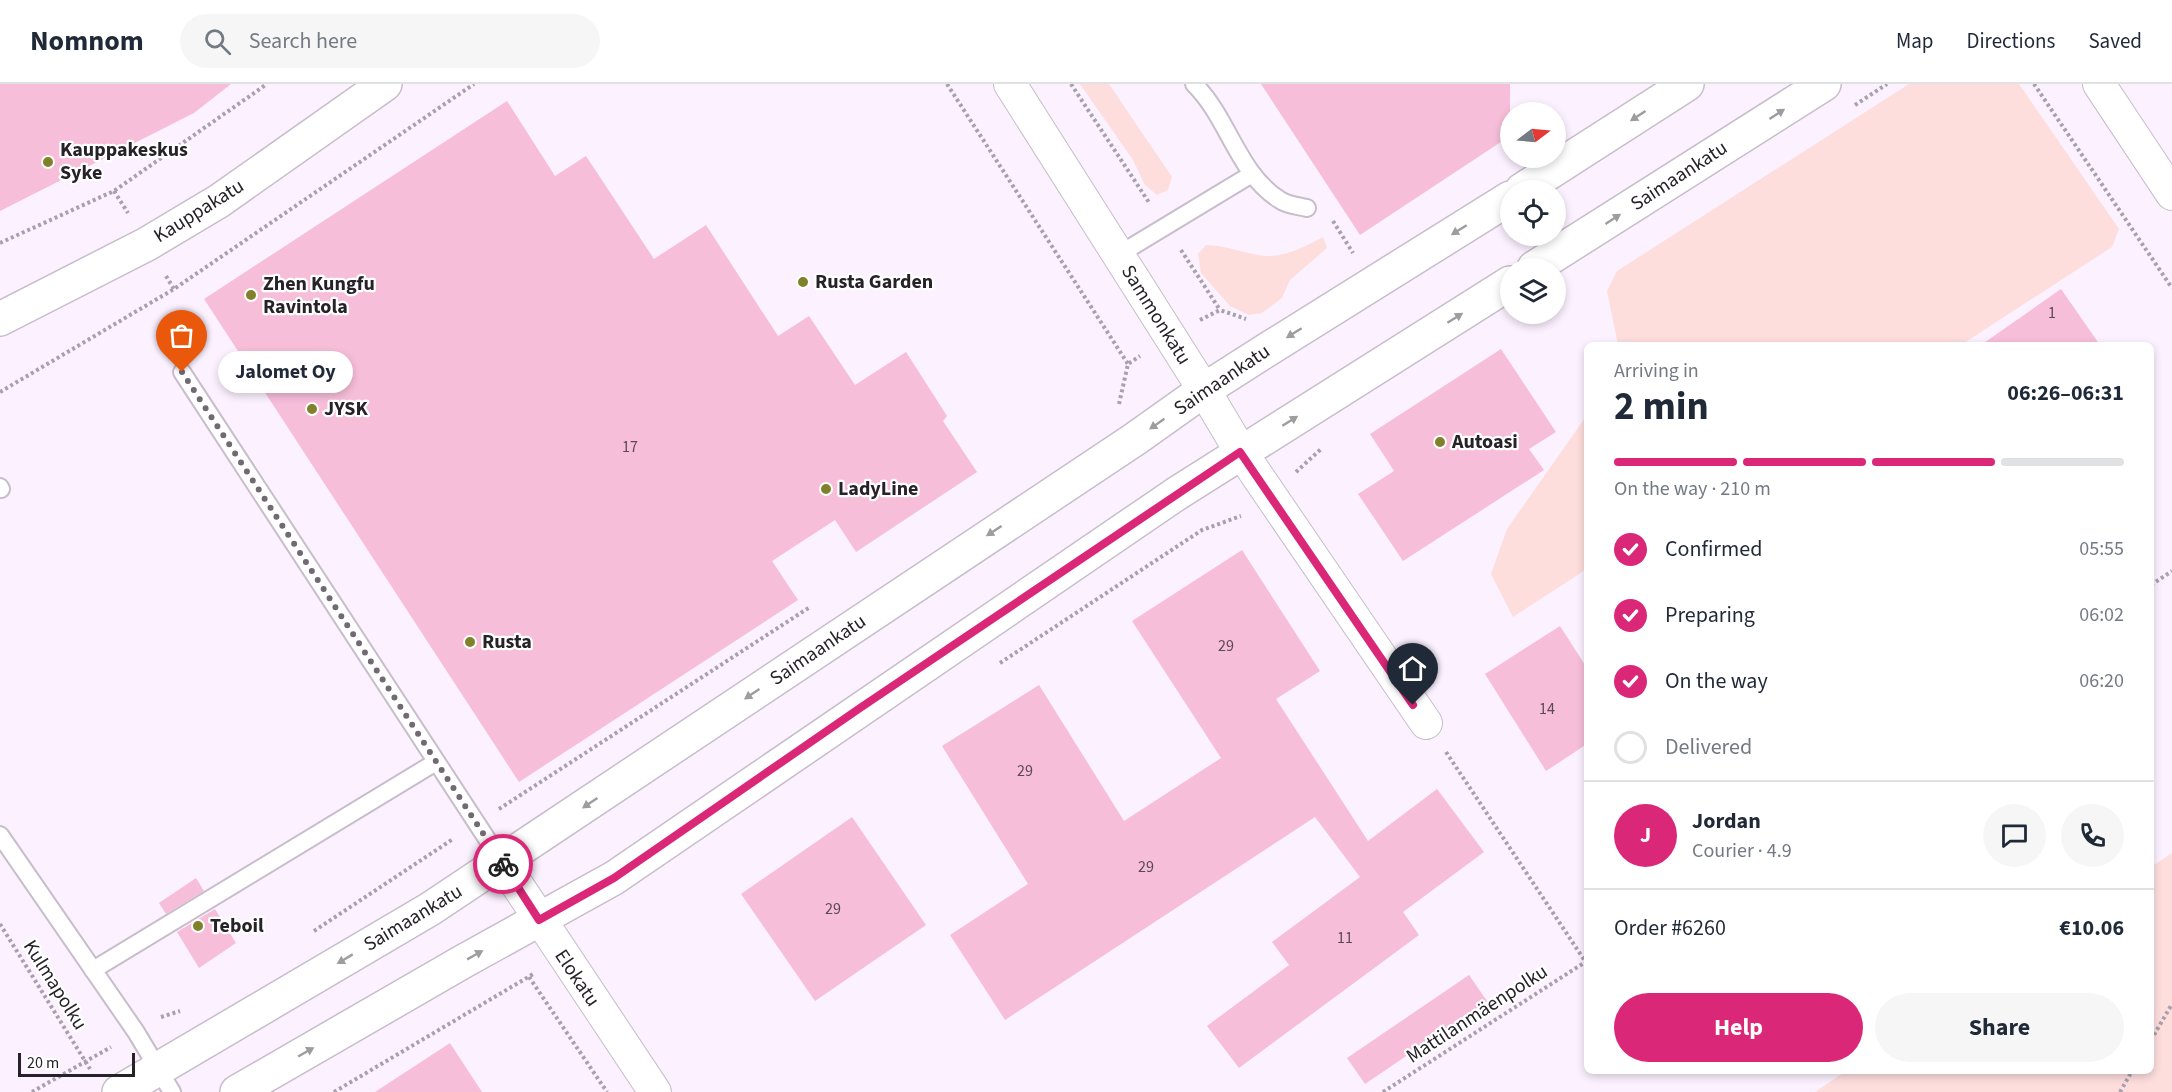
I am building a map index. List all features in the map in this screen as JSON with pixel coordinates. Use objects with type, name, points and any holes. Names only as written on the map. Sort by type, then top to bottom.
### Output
[{"type":"main road","name":"Kauppakatu","points":[[0,319],[147,244],[219,201],[385,84]]},
{"type":"main road","points":[[1538,180],[1687,84]]},
{"type":"main road","name":"Saimaankatu","points":[[1550,258],[1824,84]]},
{"type":"main road","name":"Saimaankatu","points":[[119,1092],[166,1081],[502,862],[976,543],[1135,439],[1204,390],[1500,204]]},
{"type":"main road","points":[[237,1092],[614,878],[860,708],[1240,452],[1500,289]]},
{"type":"street","name":"Sammonkatu","points":[[1010,84],[1204,390],[1240,452],[1426,723]]},
{"type":"street","points":[[2099,84],[2172,194]]},
{"type":"street","name":"Elokatu","points":[[502,862],[654,1092]]},
{"type":"lane","points":[[1194,84],[1206,96],[1252,174],[1280,201],[1307,208]]},
{"type":"lane","points":[[1118,255],[1252,174]]},
{"type":"lane","points":[[182,372],[502,862]]},
{"type":"lane","points":[[93,970],[436,762]]},
{"type":"lane","points":[[0,835],[136,1032],[166,1081]]},
{"type":"path","points":[[0,243],[114,191],[267,84]]},
{"type":"path","points":[[0,392],[174,289],[474,84]]},
{"type":"path","points":[[947,84],[1128,364]]},
{"type":"path","points":[[1071,84],[1220,310],[1256,322]]},
{"type":"path","points":[[2034,84],[2172,288]]},
{"type":"path","points":[[1307,208],[1328,214],[1355,256]]},
{"type":"path","points":[[1118,409],[1128,364],[1168,335],[1220,310]]},
{"type":"path","points":[[2154,583],[2172,571]]},
{"type":"path","points":[[309,934],[816,604]]},
{"type":"path","points":[[1426,723],[1584,958]]},
{"type":"path","name":"Kulmapolku","points":[[0,924],[85,1062]]},
{"type":"path","name":"Mattilanmäenpolku","points":[[1383,1092],[1584,962]]},
{"type":"path","points":[[529,977],[606,1092]]},
{"type":"path","points":[[2154,1035],[2172,1004]]},
{"type":"path","points":[[32,1092],[166,1014],[185,1010]]},
{"type":"path","points":[[2120,1092],[2130,1074]]},
{"type":"shaded area","points":[[1080,84],[1109,84],[1172,177],[1168,190],[1157,195],[1145,185],[1133,160]]},
{"type":"shaded area","points":[[1909,84],[2019,84],[2119,229],[2112,247],[1966,342],[1617,342],[1607,291],[1617,271]]},
{"type":"shaded area","points":[[1323,237],[1327,248],[1290,280],[1282,298],[1262,313],[1249,315],[1230,306],[1201,273],[1198,254],[1206,245],[1273,256],[1296,250]]},
{"type":"shaded area","points":[[1584,419],[1584,571],[1513,617],[1491,574],[1507,529]]},
{"type":"shaded area","points":[[2172,853],[2172,1092],[1815,1092],[1842,1074],[2154,1074],[2154,865]]},
{"type":"building","name":"Kauppakeskus Syke","points":[[0,84],[231,84],[194,113],[0,211]]},
{"type":"building","points":[[1261,84],[1510,84],[1510,102],[1500,102],[1500,143],[1360,235]]},
{"type":"building","points":[[507,101],[555,176],[586,156],[654,259],[706,225],[778,336],[809,316],[855,385],[906,352],[947,416],[943,421],[977,472],[856,552],[835,520],[772,561],[798,600],[519,782],[204,299]]},
{"type":"building","points":[[2061,289],[2098,342],[1985,342]]},
{"type":"building","points":[[1501,349],[1556,432],[1529,449],[1544,470],[1403,561],[1358,494],[1394,471],[1370,434]]},
{"type":"building","points":[[1242,550],[1320,671],[1276,699],[1368,841],[1437,789],[1484,852],[1403,912],[1419,935],[1239,1068],[1207,1026],[1289,965],[1272,942],[1360,877],[1315,817],[1005,1020],[950,935],[1028,884],[942,746],[1039,685],[1124,821],[1221,758],[1132,621]]},
{"type":"building","points":[[1560,626],[1584,663],[1584,746],[1546,771],[1485,674]]},
{"type":"building","points":[[852,817],[926,925],[815,1001],[741,894]]},
{"type":"building","points":[[196,878],[204,891],[166,914],[159,903]]},
{"type":"building","points":[[215,909],[236,943],[199,968],[177,932]]},
{"type":"building","points":[[1469,975],[1487,1001],[1365,1084],[1347,1058]]},
{"type":"building","points":[[450,1043],[482,1092],[375,1092]]},
{"type":"way so far","points":[[182,372],[503,864]]},
{"type":"place","name":"Kauppakeskus Syke","points":[[48,162]]},
{"type":"place","name":"Rusta Garden","points":[[803,282]]},
{"type":"place","name":"Zhen Kungfu Ravintola","points":[[251,295]]},
{"type":"place","name":"Jalomet Oy","points":[[182,372]]},
{"type":"place","name":"JYSK","points":[[312,409]]},
{"type":"place","name":"Autoasi","points":[[1440,442]]},
{"type":"place","name":"LadyLine","points":[[826,489]]},
{"type":"place","name":"Rusta","points":[[470,642]]},
{"type":"place","name":"Teboil","points":[[198,926]]},
{"type":"route","points":[[503,864],[539,920],[558,910],[614,878],[860,708],[1240,452],[1413,705]]}]
